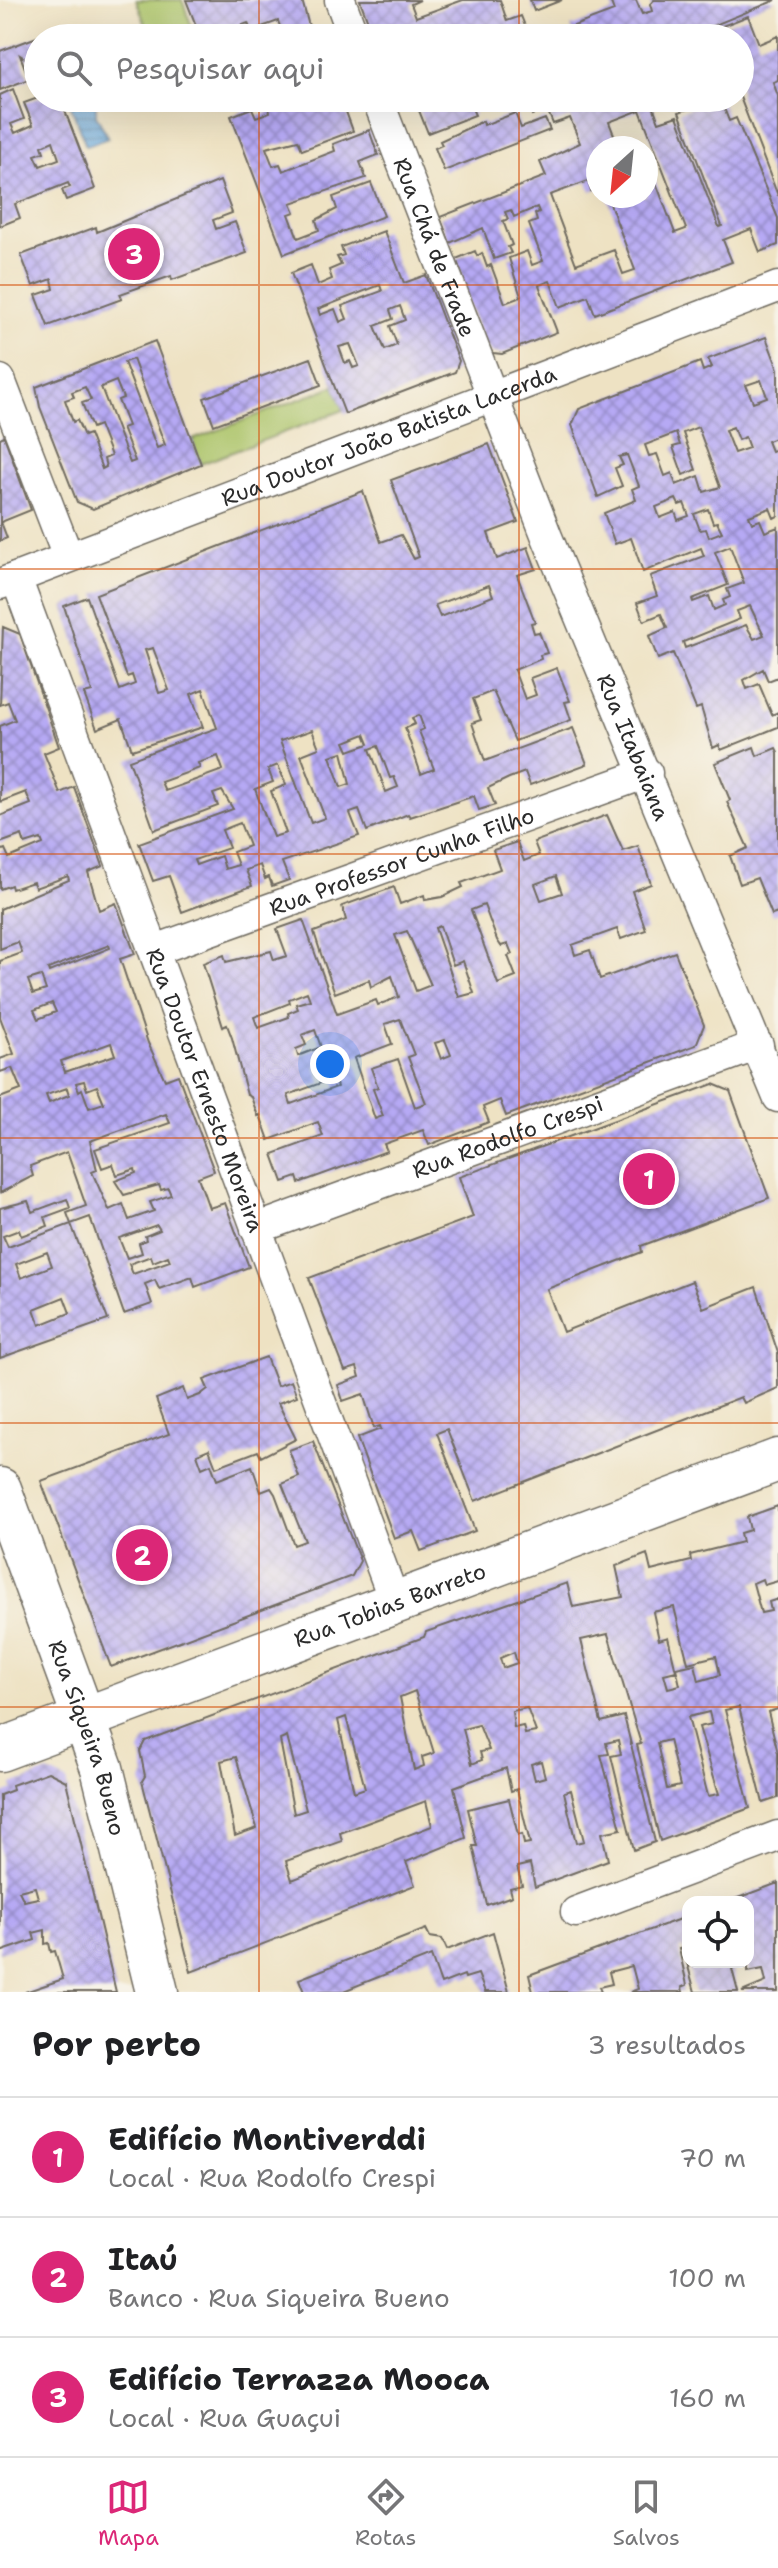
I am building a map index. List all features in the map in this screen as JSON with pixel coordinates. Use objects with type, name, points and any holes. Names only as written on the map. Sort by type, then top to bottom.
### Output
[{"type":"main road","name":"Rua Tobias Barreto","points":[[0,1750],[778,1460]]},
{"type":"main road","name":"Rua Siqueira Bueno","points":[[0,1489],[102,1768],[157,1992]]},
{"type":"street","points":[[340,0],[349,24]]},
{"type":"street","name":"Rua Chá de Frade","points":[[382,112],[491,396]]},
{"type":"street","name":"Rua Doutor João Batista Lacerda","points":[[8,581],[778,287]]},
{"type":"street","points":[[0,380],[68,557]]},
{"type":"street","name":"Rua Itabaiana","points":[[491,396],[778,1097]]},
{"type":"street","name":"Rua Doutor Ernesto Moreira","points":[[8,581],[155,950],[395,1603]]},
{"type":"street","name":"Rua Professor Cunha Filho","points":[[155,950],[647,773]]},
{"type":"street","name":"Rua Rodolfo Crespi","points":[[256,1229],[758,1045]]},
{"type":"street","points":[[576,1912],[778,1836]]},
{"type":"green space","points":[[136,0],[182,0],[191,24],[145,24]]},
{"type":"green space","points":[[334,386],[344,410],[201,464],[192,440]]},
{"type":"water","points":[[73,112],[96,112],[108,138],[86,146]]},
{"type":"building","points":[[186,0],[302,0],[308,24],[279,24],[278,21],[270,24],[195,24]]},
{"type":"building","points":[[360,0],[420,0],[411,4],[416,17],[463,0],[500,0],[507,21],[521,16],[524,24],[369,24]]},
{"type":"building","points":[[530,0],[562,0],[534,11]]},
{"type":"building","points":[[610,0],[636,0],[642,14],[652,11],[650,4],[654,0],[776,0],[717,24],[579,24],[614,11]]},
{"type":"building","points":[[748,16],[751,24],[727,24]]},
{"type":"building","points":[[754,31],[759,44],[778,36],[778,80],[773,82],[778,96],[778,196],[746,112],[754,112]]},
{"type":"building","points":[[24,42],[24,57],[20,55],[24,81],[0,90],[0,51]]},
{"type":"building","points":[[13,89],[24,119],[11,124],[15,133],[33,125],[28,112],[65,112],[95,189],[66,200],[62,190],[70,187],[68,183],[15,204],[20,218],[0,226],[0,95]],"holes":[[[53,141],[59,159],[40,166],[35,155],[44,152],[42,146]]]},
{"type":"building","points":[[254,112],[256,117],[270,112],[346,112],[353,131],[302,150],[298,140],[266,148],[273,166],[280,164],[283,171],[335,151],[333,144],[369,130],[378,155],[360,162],[366,178],[291,203],[295,212],[289,214],[298,238],[319,230],[316,220],[337,209],[333,197],[371,183],[384,216],[284,254],[231,116]]},
{"type":"building","points":[[420,112],[474,112],[475,115],[428,133]]},
{"type":"building","points":[[548,112],[635,112],[609,122],[614,136],[586,136],[586,182],[550,195],[576,264],[614,250],[623,274],[635,270],[612,208],[658,208],[658,188],[675,233],[686,229],[658,157],[658,136],[650,136],[641,112],[655,112],[659,122],[677,116],[719,227],[722,226],[679,112],[725,112],[729,121],[736,118],[778,218],[778,245],[760,252],[751,229],[723,240],[732,262],[595,314],[588,296],[560,307],[550,281],[539,285],[557,332],[502,354],[493,353],[485,346],[459,277],[463,277],[456,259],[475,251],[477,256],[482,253],[487,267],[491,265],[505,303],[521,297],[509,258],[527,251],[532,265],[543,261],[529,224],[537,221],[535,214],[539,212],[537,207],[514,217],[511,210],[505,212],[508,219],[503,221],[512,245],[508,247],[511,253],[494,259],[483,228],[450,243],[440,217],[546,176],[540,162],[580,143],[570,118],[553,124]]},
{"type":"building","points":[[515,113],[521,128],[545,119],[550,130],[444,171],[435,148],[442,145],[440,141],[483,121],[484,125]]},
{"type":"building","points":[[220,181],[232,213],[213,220],[216,229],[235,222],[247,253],[172,280],[171,276],[120,294],[122,299],[48,326],[36,295],[54,289],[52,279],[33,286],[21,255],[96,227],[97,232]]},
{"type":"building","points":[[384,231],[404,283],[426,275],[459,361],[455,372],[345,414],[291,273],[311,265],[318,285],[332,279],[329,270],[341,265],[337,257],[344,255],[341,247]],"holes":[[[380,285],[382,291],[342,306],[347,319],[340,322],[335,309],[320,315],[318,309]],[[400,306],[405,320],[390,326],[397,345],[385,350],[375,326],[393,319],[390,310]],[[350,344],[359,366],[353,368],[350,361],[345,363],[339,347]]]},
{"type":"building","points":[[766,337],[778,369],[778,437],[767,441],[771,451],[778,449],[778,516],[774,518],[770,508],[749,516],[752,523],[760,520],[765,532],[778,527],[778,677],[768,681],[763,669],[744,680],[747,689],[759,684],[772,715],[778,712],[778,727],[721,750],[719,745],[713,748],[701,707],[696,709],[673,653],[658,659],[649,636],[667,628],[661,614],[644,621],[637,603],[657,596],[650,576],[704,556],[701,548],[643,572],[631,538],[615,544],[604,513],[636,500],[632,489],[639,486],[627,455],[619,457],[623,465],[615,468],[622,486],[598,497],[572,425],[579,409],[700,362],[703,371],[712,367],[708,359]],"holes":[[[761,380],[767,397],[753,402],[746,385]],[[698,427],[720,487],[704,492],[699,476],[676,485],[672,473],[665,476],[657,454],[649,456],[645,445],[676,433],[680,445],[673,447],[683,475],[696,470],[683,433]],[[733,427],[738,440],[745,437],[749,448],[734,453],[725,430]],[[676,499],[679,505],[684,503],[689,516],[678,520],[675,512],[660,518],[656,507]],[[708,509],[713,523],[717,522],[722,532],[709,537],[706,529],[700,530],[694,514]],[[730,546],[744,583],[727,589],[730,597],[723,600],[725,605],[714,610],[709,596],[693,602],[692,599],[728,585],[715,552]],[[750,606],[764,635],[754,639],[746,625],[685,648],[683,642],[740,619],[737,611]]]},
{"type":"building","points":[[155,341],[201,464],[93,509],[77,502],[40,407],[36,387]],"holes":[[[133,359],[165,445],[157,448],[124,362]],[[116,381],[123,398],[118,400],[128,426],[122,428],[135,461],[130,463],[101,387]],[[85,387],[91,400],[82,403],[92,428],[99,425],[111,456],[104,459],[106,467],[102,469],[89,434],[84,436],[77,420],[73,422],[65,400],[74,397],[72,392]]]},
{"type":"building","points":[[311,358],[321,385],[214,425],[204,398]]},
{"type":"building","points":[[4,436],[31,510],[1,522],[7,538],[0,541],[0,438]]},
{"type":"building","points":[[489,444],[518,522],[488,533],[497,559],[528,547],[536,569],[517,575],[535,622],[531,623],[534,633],[539,632],[547,653],[540,655],[541,659],[514,670],[525,699],[536,695],[530,678],[557,668],[570,701],[565,702],[571,720],[515,741],[493,691],[473,699],[481,720],[472,723],[485,761],[573,728],[587,764],[530,785],[525,772],[509,778],[488,788],[495,805],[479,810],[474,796],[410,817],[408,814],[367,831],[359,810],[350,813],[359,836],[282,862],[289,880],[272,886],[269,877],[265,879],[260,865],[246,870],[252,886],[182,912],[169,876],[153,881],[139,843],[233,809],[222,791],[213,794],[218,806],[154,830],[129,760],[217,728],[203,689],[191,694],[203,727],[132,750],[121,719],[97,729],[84,694],[92,692],[64,606],[87,597],[120,690],[135,684],[132,675],[127,677],[96,594],[363,491],[381,542],[401,535],[414,559],[419,557],[391,480]],"holes":[[[489,585],[493,596],[440,617],[435,605]],[[153,648],[169,690],[159,693],[145,650]],[[419,715],[424,729],[419,731],[434,769],[421,774],[405,728],[415,724],[412,718]],[[312,730],[319,748],[301,755],[325,818],[311,823],[280,741]],[[365,734],[369,744],[349,751],[345,742]],[[378,746],[390,778],[394,777],[398,787],[386,792],[370,749]],[[342,752],[350,784],[341,787],[330,756]],[[218,756],[223,770],[165,791],[161,782],[200,768],[198,763]],[[278,765],[286,785],[271,791],[286,833],[273,837],[255,789],[273,782],[268,769]],[[240,823],[249,846],[233,852],[238,865],[225,869],[221,856],[196,865],[194,860],[229,848],[222,830]]]},
{"type":"building","points":[[3,627],[20,634],[59,747],[44,753],[60,793],[74,787],[103,866],[88,872],[99,910],[116,903],[135,954],[120,959],[148,1043],[165,1080],[178,1075],[214,1171],[198,1177],[209,1208],[225,1203],[249,1267],[195,1287],[192,1277],[159,1289],[155,1280],[145,1284],[152,1304],[124,1314],[90,1217],[71,1224],[67,1213],[86,1206],[67,1152],[30,1166],[33,1176],[0,1193],[0,1098],[21,1090],[12,1068],[0,1072],[0,1059],[14,1054],[0,1017],[0,961],[22,953],[18,942],[0,949],[0,909],[69,880],[68,876],[35,888],[33,882],[12,889],[11,885],[0,889],[0,851],[5,849],[9,858],[43,844],[41,839],[25,844],[22,835],[0,843],[0,816],[31,804],[26,792],[0,802],[0,726],[15,720],[8,702],[0,705]],"holes":[[[109,945],[110,948],[49,972],[48,969]],[[41,976],[46,990],[33,994],[28,980]],[[52,1003],[56,1012],[38,1019],[34,1010]],[[111,1043],[115,1055],[65,1072],[61,1061]],[[84,1081],[87,1090],[97,1086],[104,1103],[89,1108],[82,1089],[79,1091],[76,1083]],[[67,1088],[69,1095],[49,1103],[46,1095]],[[166,1114],[170,1123],[95,1149],[102,1168],[113,1164],[117,1175],[135,1169],[136,1173],[115,1181],[124,1195],[159,1185],[161,1190],[168,1188],[171,1195],[150,1202],[154,1211],[129,1220],[123,1204],[109,1210],[92,1172],[97,1170],[90,1141]],[[157,1225],[160,1230],[145,1236],[146,1240],[139,1243],[142,1253],[127,1258],[119,1238]],[[151,1256],[153,1262],[168,1256],[170,1261],[133,1274],[129,1264]]]},
{"type":"building","points":[[754,747],[757,756],[776,748],[778,752],[778,913],[772,915],[757,878],[740,884],[730,856],[748,848],[727,802],[730,800],[715,763]]},
{"type":"building","points":[[607,815],[623,851],[638,846],[651,884],[632,891],[646,930],[621,939],[617,929],[572,945],[575,955],[590,950],[600,979],[675,952],[704,1025],[696,1045],[506,1116],[500,1100],[483,1107],[489,1122],[429,1145],[423,1130],[384,1144],[387,1151],[299,1183],[297,1177],[283,1182],[273,1154],[323,1136],[318,1122],[269,1140],[260,1115],[247,1095],[232,1038],[227,1025],[223,1027],[203,963],[224,955],[226,962],[271,951],[274,960],[287,956],[277,929],[303,920],[337,1014],[376,1000],[378,1005],[399,997],[392,976],[371,987],[369,980],[335,993],[314,932],[346,920],[342,906],[394,887],[400,904],[424,895],[425,900],[442,897],[463,887],[461,883],[500,869],[493,850],[517,842],[524,861],[539,855],[534,842]],"holes":[[[556,876],[562,893],[541,900],[535,884]],[[484,905],[497,940],[501,946],[508,944],[512,954],[508,956],[516,977],[498,984],[471,910]],[[440,926],[453,965],[463,961],[474,993],[459,997],[435,928]],[[407,931],[431,985],[416,991],[395,935]],[[307,992],[310,1000],[296,1004],[298,1009],[288,1013],[289,1017],[258,1028],[254,1017],[290,1003],[289,999]],[[400,1019],[414,1055],[408,1057],[426,1103],[415,1107],[398,1059],[371,1068],[378,1087],[373,1089],[383,1116],[375,1119],[354,1058],[392,1044],[385,1024]],[[315,1030],[321,1047],[298,1056],[296,1049],[306,1045],[302,1035]],[[445,1040],[451,1055],[441,1059],[435,1043]],[[332,1059],[334,1066],[330,1067],[337,1087],[291,1104],[288,1095],[321,1083],[315,1066]]]},
{"type":"building","points":[[713,1084],[730,1091],[769,1198],[641,1246],[642,1252],[547,1289],[563,1332],[692,1281],[703,1308],[756,1287],[778,1353],[778,1388],[744,1403],[741,1397],[475,1501],[447,1429],[437,1433],[475,1531],[421,1551],[413,1531],[394,1538],[357,1438],[381,1429],[380,1426],[374,1428],[363,1394],[343,1401],[338,1385],[360,1377],[357,1367],[345,1371],[309,1278],[473,1217],[459,1177]]},
{"type":"building","points":[[67,1199],[70,1208],[45,1217],[48,1226],[21,1236],[19,1230],[3,1236],[8,1247],[71,1224],[108,1320],[0,1358],[0,1208],[28,1201],[32,1212]],"holes":[[[47,1252],[52,1266],[21,1278],[16,1264]],[[64,1297],[70,1313],[40,1325],[34,1309]]]},
{"type":"building","points":[[266,1357],[277,1386],[291,1381],[297,1396],[278,1403],[296,1439],[261,1457],[258,1451],[216,1467],[209,1449],[197,1454],[202,1468],[211,1464],[217,1480],[252,1466],[261,1492],[271,1488],[275,1494],[294,1545],[305,1541],[282,1484],[299,1477],[289,1450],[313,1441],[360,1561],[352,1576],[111,1667],[41,1481],[169,1434],[156,1399],[183,1388],[187,1400],[208,1389],[204,1380]]},
{"type":"building","points":[[778,1506],[778,1581],[764,1585],[762,1579],[753,1583],[761,1613],[771,1611],[769,1602],[778,1599],[778,1709],[768,1712],[778,1753],[778,1798],[763,1803],[739,1707],[725,1710],[750,1808],[660,1841],[637,1745],[641,1744],[608,1634],[581,1640],[601,1722],[624,1716],[655,1842],[634,1850],[611,1756],[621,1754],[618,1740],[606,1743],[609,1754],[601,1755],[621,1829],[602,1833],[608,1860],[535,1887],[530,1864],[517,1867],[522,1885],[510,1888],[512,1896],[487,1905],[468,1809],[509,1799],[518,1835],[522,1834],[524,1844],[530,1843],[517,1789],[511,1791],[506,1768],[454,1787],[466,1838],[406,1862],[415,1885],[191,1972],[142,1781],[145,1776],[140,1751],[145,1741],[424,1637],[426,1632],[567,1583],[573,1607],[623,1597],[616,1566],[647,1554],[651,1571],[691,1561],[690,1555],[742,1542],[740,1533],[750,1530],[747,1517]],"holes":[[[674,1607],[688,1663],[716,1656],[720,1675],[699,1681],[695,1664],[676,1668],[680,1685],[668,1688],[664,1674],[676,1671],[668,1637],[659,1640],[653,1612]],[[514,1652],[517,1663],[503,1668],[500,1658]],[[415,1691],[434,1753],[422,1757],[424,1766],[414,1770],[400,1697]],[[527,1708],[536,1732],[525,1734],[523,1726],[514,1728],[512,1711]],[[709,1712],[712,1724],[699,1727],[719,1794],[708,1796],[688,1717]],[[346,1717],[365,1788],[354,1792],[338,1720]],[[479,1725],[489,1750],[480,1752],[482,1760],[472,1764],[463,1729]],[[287,1737],[306,1810],[294,1814],[280,1740]],[[669,1740],[680,1786],[667,1789],[657,1743]],[[236,1757],[257,1828],[235,1836],[221,1761]],[[541,1761],[545,1777],[535,1780],[531,1764]],[[571,1790],[584,1841],[576,1843],[564,1792]],[[426,1801],[432,1826],[292,1880],[286,1861],[342,1841],[340,1833]]]},
{"type":"building","points":[[48,1772],[66,1781],[116,1992],[25,1992],[63,1979],[55,1951],[51,1952],[49,1943],[45,1944],[45,1930],[33,1933],[35,1940],[0,1952],[0,1795],[13,1790],[12,1785]],"holes":[[[35,1887],[38,1898],[24,1901],[19,1891]]]},
{"type":"building","points":[[778,1883],[778,1992],[742,1992],[766,1982],[763,1969],[748,1972],[748,1968],[754,1968],[754,1896],[743,1896]]},
{"type":"building","points":[[682,1918],[682,1948],[679,1949],[687,1985],[682,1987],[683,1992],[630,1992],[638,1989],[632,1966],[609,1972],[612,1984],[599,1987],[601,1992],[533,1992],[529,1975]]},
{"type":"building","points":[[426,1929],[430,1937],[442,1939],[447,1950],[493,1932],[509,1992],[485,1992],[478,1974],[465,1978],[464,1975],[441,1984],[431,1956],[341,1992],[304,1992],[299,1979]]},
{"type":"building","points":[[688,1968],[735,1968],[732,1969],[738,1992],[695,1992]]},
{"type":"place","name":"Edifício Terrazza Mooca","points":[[134,254]]},
{"type":"place","name":"Edifício Montiverddi","points":[[649,1179]]},
{"type":"place","name":"Itaú","points":[[142,1555]]}]
